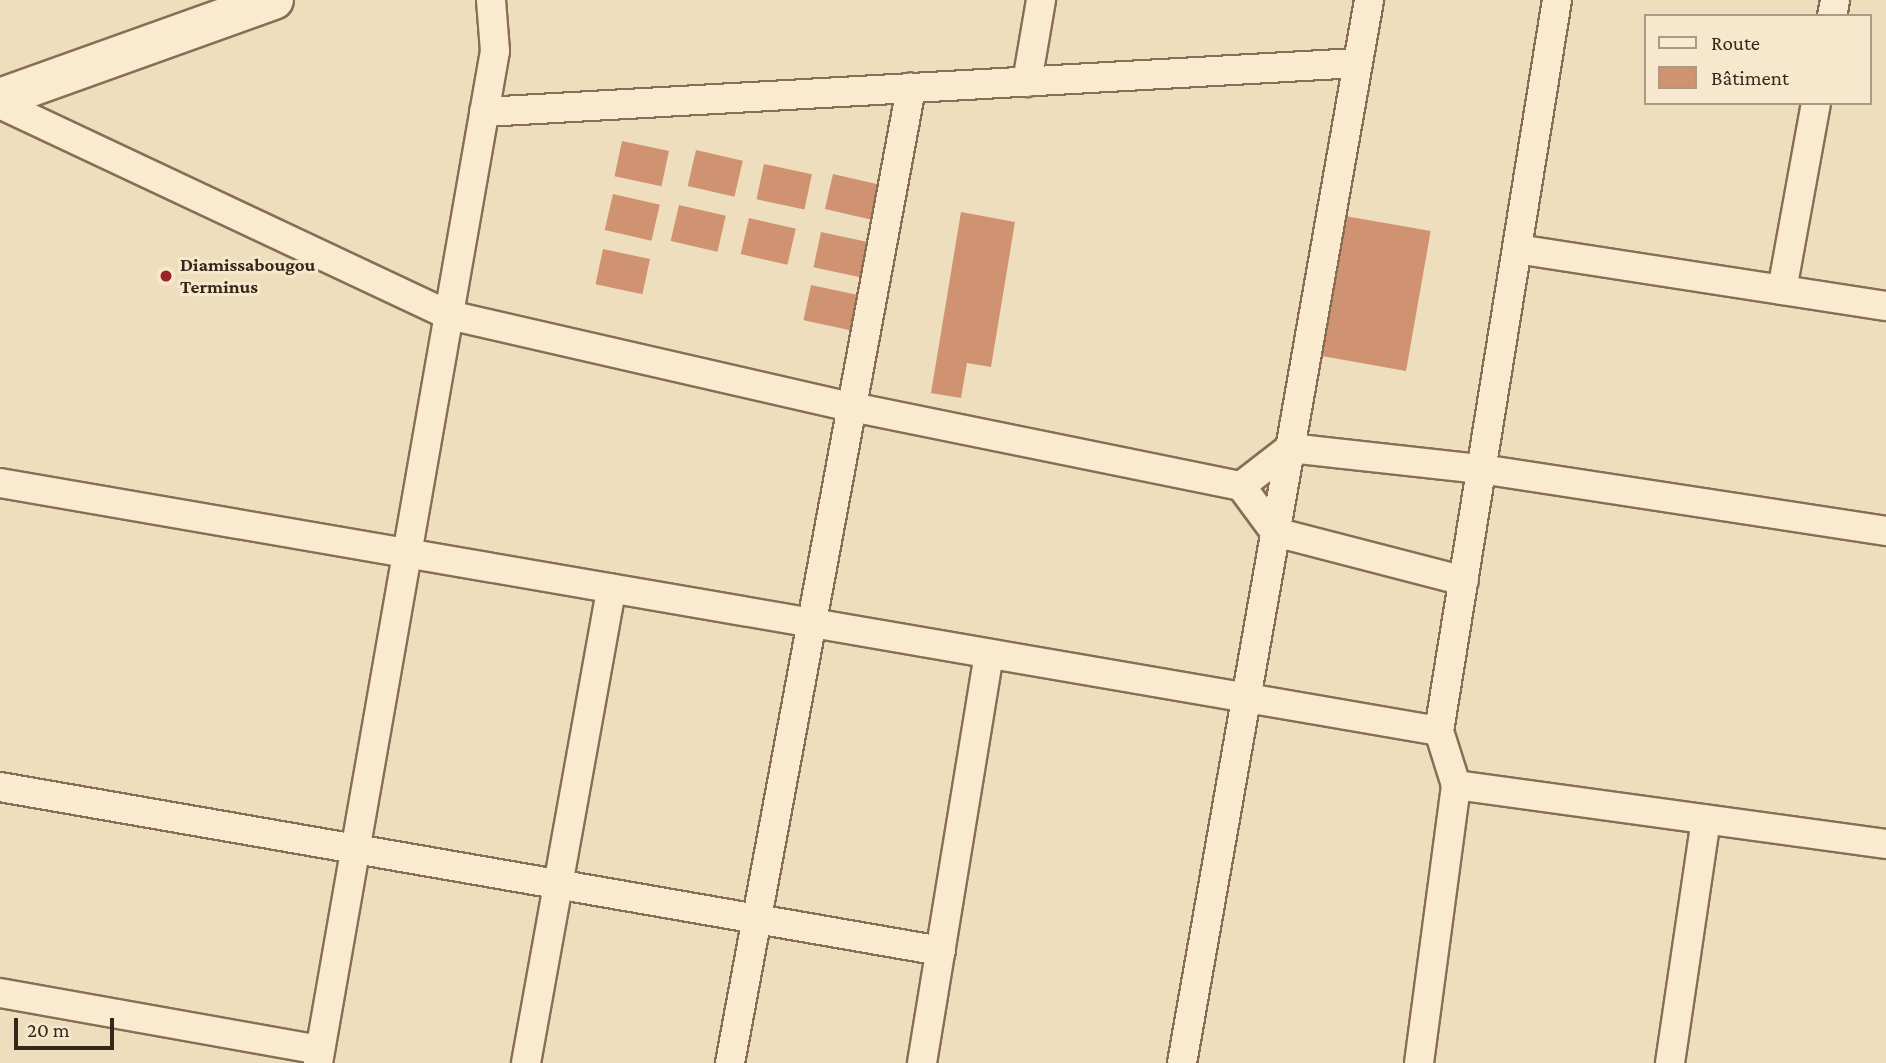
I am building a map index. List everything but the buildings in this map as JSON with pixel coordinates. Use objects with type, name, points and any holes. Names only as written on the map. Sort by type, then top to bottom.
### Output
[{"type":"main road","points":[[0,98],[274,0]]},
{"type":"street","points":[[0,993],[319,1057],[495,51],[491,0]]},
{"type":"street","points":[[1027,82],[1041,0]]},
{"type":"street","points":[[1182,1063],[1369,0]]},
{"type":"street","points":[[1419,1063],[1456,785],[1439,732],[1557,0]]},
{"type":"street","points":[[484,112],[1358,63]]},
{"type":"street","points":[[730,1063],[911,88]]},
{"type":"street","points":[[0,104],[449,316],[852,407],[1241,486],[1275,532],[1464,581]]},
{"type":"street","points":[[1782,290],[1816,105]]},
{"type":"street","points":[[1517,249],[1886,306]]},
{"type":"street","points":[[1241,486],[1290,448],[1481,469],[1886,531]]},
{"type":"street","points":[[0,483],[1439,732]]},
{"type":"street","points":[[526,1063],[611,589]]},
{"type":"street","points":[[922,1063],[989,654]]},
{"type":"street","points":[[1456,785],[1886,844]]},
{"type":"street","points":[[0,787],[940,951]]},
{"type":"street","points":[[1670,1063],[1706,820]]},
{"type":"place","name":"Diamissabougou Terminus","points":[[166,276]]}]
